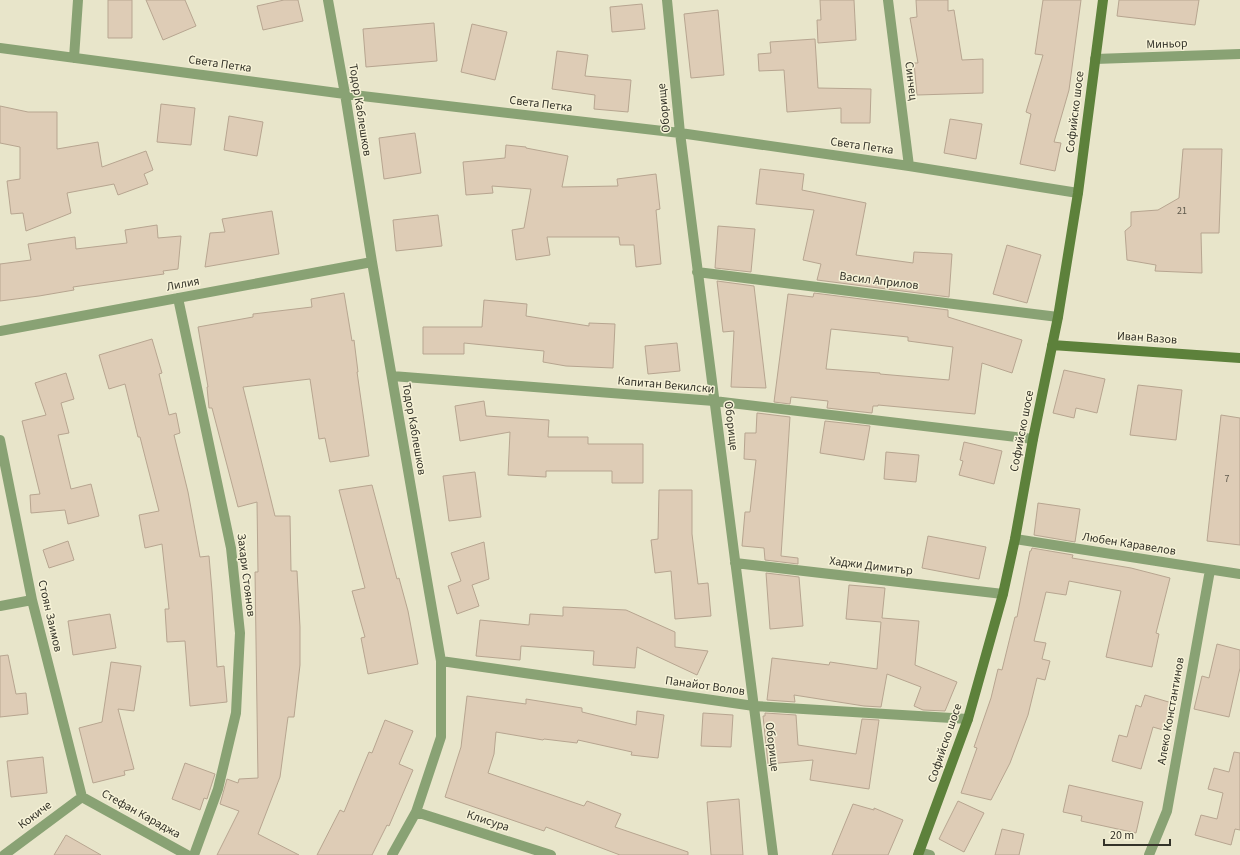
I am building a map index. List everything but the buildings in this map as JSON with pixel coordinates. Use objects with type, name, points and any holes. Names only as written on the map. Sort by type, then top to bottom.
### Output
[{"type":"main road","name":"Софийско шосе","points":[[919,853],[968,719],[1003,594],[1015,539],[1033,439],[1058,317],[1078,193],[1103,0]]},
{"type":"main road","name":"Иван Вазов","points":[[1052,345],[1240,358]]},
{"type":"street","points":[[74,58],[78,0]]},
{"type":"street","name":"Тодор Каблешков","points":[[328,0],[441,661],[440,737],[416,812],[392,855]]},
{"type":"street","name":"Оборище","points":[[667,0],[680,133],[697,272],[773,855]]},
{"type":"street","name":"Синчец","points":[[888,0],[910,166]]},
{"type":"street","name":"Света Петка","points":[[0,48],[345,94],[680,133],[910,166],[1078,193]]},
{"type":"street","name":"Миньор","points":[[1095,59],[1240,54]]},
{"type":"street","name":"Лилия","points":[[0,331],[372,262]]},
{"type":"street","name":"Васил Априлов","points":[[697,272],[1058,317]]},
{"type":"street","name":"Захари Стоянов","points":[[178,298],[231,548],[240,634],[236,712],[218,789],[194,855]]},
{"type":"street","name":"Капитан Векилски","points":[[392,376],[714,401],[1033,439]]},
{"type":"street","name":"Стоян Заимов","points":[[0,440],[32,600],[82,797]]},
{"type":"street","name":"Любен Каравелов","points":[[1015,539],[1240,574]]},
{"type":"street","name":"Хаджи Димитър","points":[[735,563],[1003,594]]},
{"type":"street","name":"Алеко Константинов","points":[[1149,855],[1167,811],[1210,570]]},
{"type":"street","points":[[0,606],[32,600]]},
{"type":"street","name":"Панайот Волов","points":[[441,661],[754,706],[968,719]]},
{"type":"street","name":"Кокиче","points":[[4,855],[82,797]]},
{"type":"street","name":"Стефан Караджа","points":[[82,797],[187,855]]},
{"type":"street","name":"Клисура","points":[[416,812],[551,855]]},
{"type":"street","points":[[919,853],[930,855]]}]
